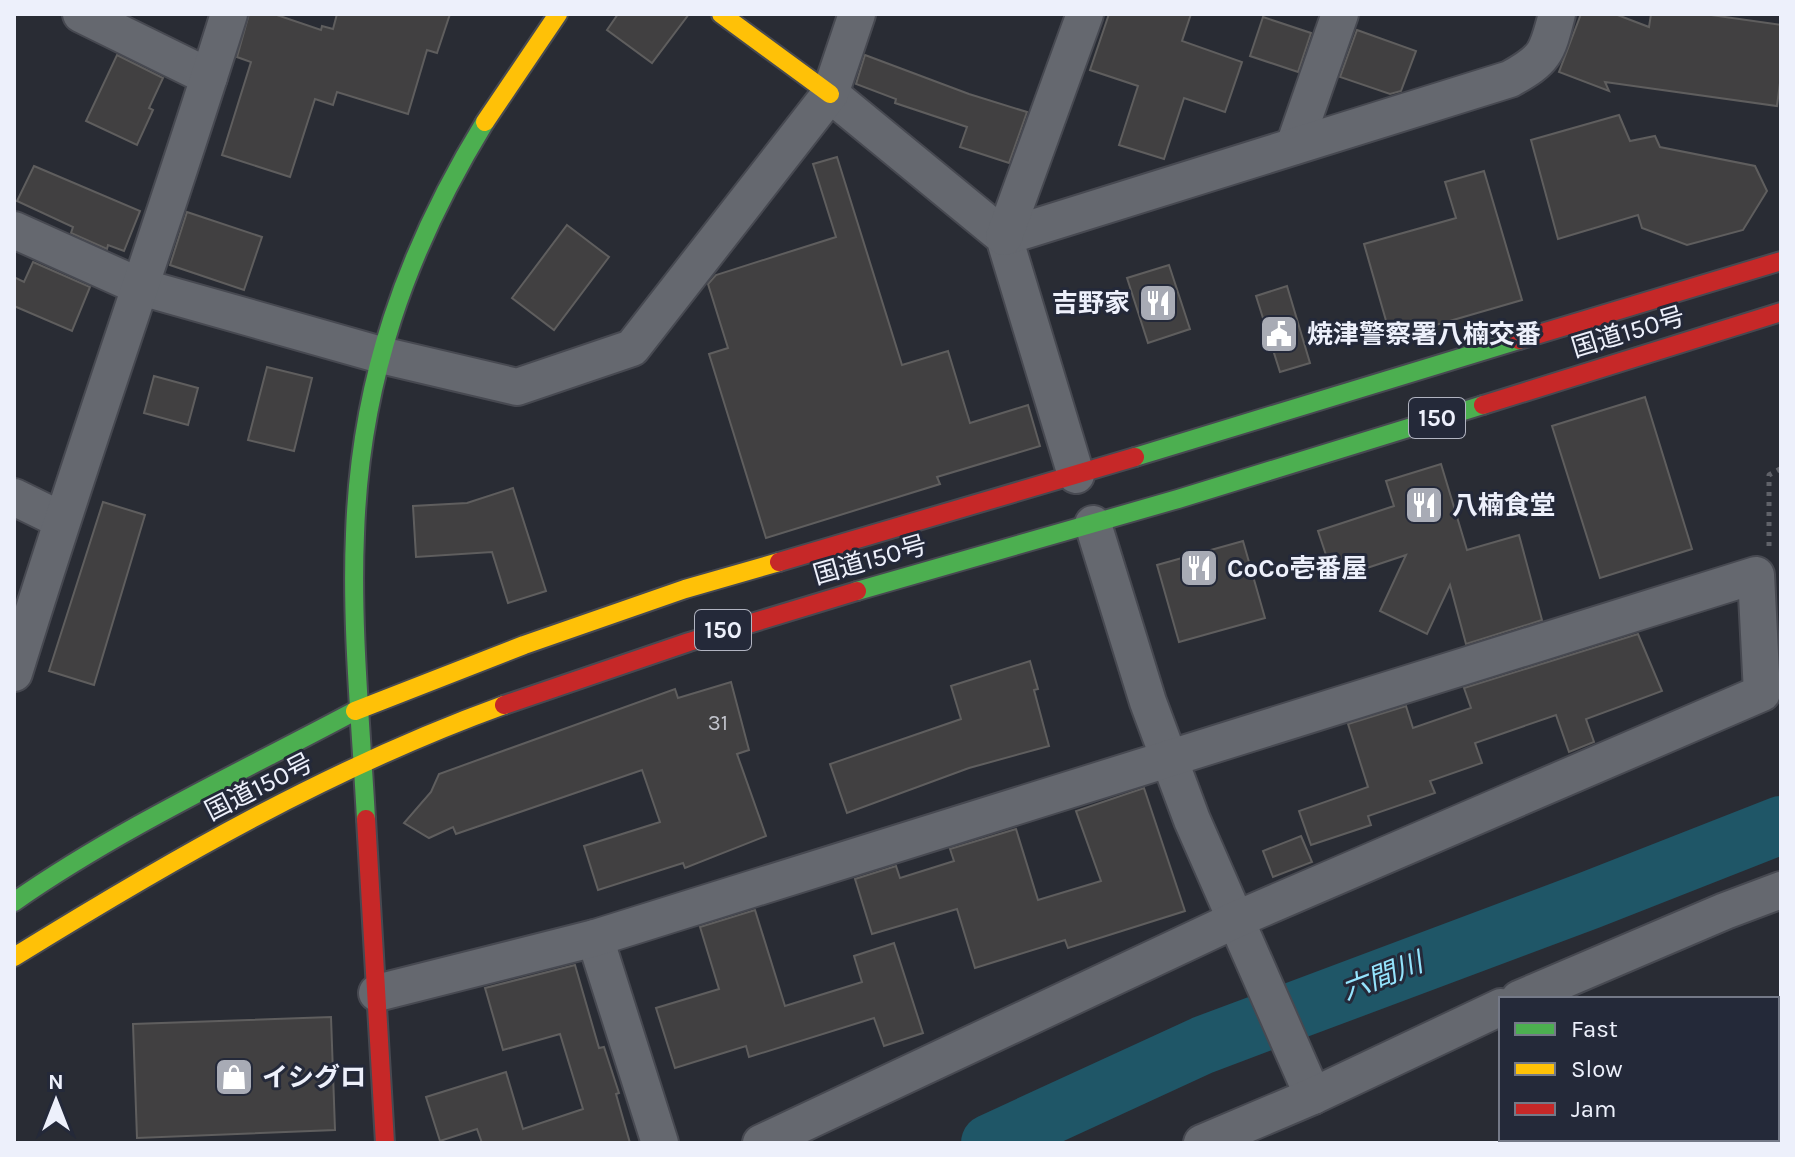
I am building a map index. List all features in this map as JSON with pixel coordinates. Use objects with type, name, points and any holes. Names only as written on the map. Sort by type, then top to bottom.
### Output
[{"type":"main road","points":[[385,1143],[356,607],[356,511],[368,414],[398,296],[427,224],[458,165],[558,14]]},
{"type":"main road","points":[[721,14],[830,94]]},
{"type":"main road","name":"国道150号","points":[[14,902],[51,876],[136,828],[361,708],[496,655],[685,589],[1076,475],[1781,261]]},
{"type":"main road","name":"国道150号","points":[[14,957],[114,895],[362,762],[467,718],[675,645],[911,574],[1093,524],[1781,312]]},
{"type":"street","points":[[81,14],[209,77]]},
{"type":"street","points":[[14,673],[61,520],[141,287],[229,14]]},
{"type":"street","points":[[14,230],[141,287],[381,355],[517,387],[632,348],[830,94],[857,14]]},
{"type":"street","points":[[1004,237],[1085,14]]},
{"type":"street","points":[[1294,146],[1340,14]]},
{"type":"street","points":[[1004,237],[1510,79],[1533,66],[1547,51],[1557,14]]},
{"type":"street","points":[[830,94],[1004,237],[1076,475]]},
{"type":"street","points":[[14,497],[61,520]]},
{"type":"street","points":[[1093,524],[1169,760],[1235,920],[1310,1088]]},
{"type":"street","points":[[377,993],[595,938],[1756,575],[1762,693],[1235,920],[761,1143]]},
{"type":"street","points":[[1524,997],[1781,890]]},
{"type":"street","points":[[595,938],[660,1143]]},
{"type":"street","points":[[1202,1143],[1310,1088],[1499,1008]]},
{"type":"path","points":[[1756,575],[1769,554],[1769,475],[1780,469]]},
{"type":"building","points":[[249,14],[274,14],[321,30],[322,26],[333,29],[337,14],[450,14],[437,53],[427,50],[408,114],[337,92],[333,105],[315,99],[290,177],[222,155],[251,62],[237,57]]},
{"type":"building","points":[[618,14],[689,14],[652,63],[607,30]]},
{"type":"building","points":[[1109,14],[1191,14],[1182,41],[1242,62],[1225,112],[1184,98],[1164,159],[1119,145],[1138,86],[1090,70]]},
{"type":"building","points":[[1581,14],[1615,14],[1649,27],[1651,14],[1704,14],[1781,25],[1781,75],[1777,106],[1605,82],[1609,91],[1559,72]]},
{"type":"building","points":[[1263,17],[1311,33],[1298,72],[1250,56]]},
{"type":"building","points":[[1357,30],[1416,51],[1401,91],[1390,94],[1340,77]]},
{"type":"building","points":[[117,55],[163,78],[137,145],[86,121]]},
{"type":"building","points":[[865,55],[1027,112],[1009,163],[960,147],[967,127],[895,103],[896,99],[856,84]]},
{"type":"building","points":[[1619,115],[1630,141],[1655,136],[1660,147],[1755,166],[1767,191],[1743,230],[1687,245],[1642,228],[1638,215],[1558,239],[1531,140]]},
{"type":"building","points":[[837,157],[902,365],[948,351],[970,423],[1028,405],[1040,446],[937,477],[940,484],[766,538],[709,354],[728,348],[708,284],[716,275],[836,237],[813,164]]},
{"type":"building","points":[[34,166],[140,211],[124,251],[108,245],[107,249],[71,233],[73,227],[17,201]]},
{"type":"building","points":[[1484,171],[1522,300],[1391,338],[1364,244],[1456,218],[1445,182]]},
{"type":"building","points":[[187,212],[262,237],[244,290],[170,265]]},
{"type":"building","points":[[567,225],[609,257],[554,330],[512,298]]},
{"type":"building","points":[[33,262],[90,287],[72,331],[14,306],[14,277],[24,282]]},
{"type":"building","name":"吉野家","points":[[1169,265],[1190,329],[1148,343],[1127,278]]},
{"type":"building","points":[[1287,286],[1310,363],[1280,372],[1256,296]]},
{"type":"building","points":[[267,367],[312,378],[294,451],[248,440]]},
{"type":"building","points":[[154,376],[198,388],[188,425],[144,413]]},
{"type":"building","points":[[1645,397],[1692,549],[1600,578],[1552,426]]},
{"type":"building","points":[[1441,464],[1467,550],[1519,535],[1542,620],[1466,644],[1450,585],[1427,634],[1380,611],[1406,555],[1334,579],[1318,531],[1394,506],[1386,481]]},
{"type":"building","points":[[513,488],[546,591],[508,603],[492,552],[416,557],[413,506],[467,503]]},
{"type":"building","points":[[103,502],[145,515],[94,685],[49,671]]},
{"type":"building","points":[[1243,541],[1265,618],[1179,642],[1157,565]]},
{"type":"building","points":[[1638,634],[1662,691],[1586,719],[1594,742],[1569,752],[1556,715],[1475,743],[1482,763],[1430,781],[1435,793],[1368,816],[1371,825],[1311,845],[1299,811],[1368,787],[1348,724],[1406,706],[1413,728],[1471,708],[1464,688]]},
{"type":"building","points":[[1030,661],[1038,689],[1034,690],[1049,746],[969,768],[847,813],[830,764],[961,719],[951,686]]},
{"type":"building","points":[[731,682],[749,750],[737,754],[766,836],[685,868],[683,863],[598,890],[584,846],[660,822],[642,770],[456,834],[453,827],[429,838],[404,823],[431,792],[439,774],[675,689],[678,698]]},
{"type":"building","points":[[1144,788],[1185,911],[1068,948],[1065,940],[975,968],[957,909],[872,934],[855,879],[896,866],[900,878],[954,861],[950,849],[1016,829],[1038,900],[1101,881],[1076,811]]},
{"type":"building","points":[[1301,836],[1312,862],[1273,877],[1263,851]]},
{"type":"building","points":[[755,910],[785,1006],[862,982],[854,956],[894,943],[923,1033],[884,1046],[874,1018],[749,1057],[746,1046],[675,1068],[656,1008],[719,989],[700,927]]},
{"type":"building","points":[[575,965],[599,1048],[604,1047],[619,1093],[616,1094],[630,1143],[482,1143],[477,1129],[440,1141],[426,1097],[506,1072],[523,1129],[583,1109],[560,1034],[503,1050],[485,988]]},
{"type":"building","name":"イシグロ","points":[[331,1017],[335,1130],[137,1138],[133,1024]]},
{"type":"waterway","name":"六間川","points":[[990,1143],[1203,1045],[1781,825]]},
{"type":"traffic: fast","points":[[366,819],[355,640],[354,569],[359,478],[366,423],[392,319],[410,269],[432,219],[485,122]]},
{"type":"traffic: fast","points":[[1135,457],[1519,340]]},
{"type":"traffic: fast","points":[[857,591],[1178,499],[1483,405]]},
{"type":"traffic: fast","points":[[14,902],[138,825],[355,711]]},
{"type":"traffic: slow","points":[[485,122],[558,14]]},
{"type":"traffic: slow","points":[[721,14],[830,94]]},
{"type":"traffic: slow","points":[[355,711],[524,645],[685,589],[779,562]]},
{"type":"traffic: slow","points":[[14,957],[253,818],[376,757],[504,705]]},
{"type":"traffic: jam","points":[[1519,340],[1781,261]]},
{"type":"traffic: jam","points":[[1483,405],[1781,312]]},
{"type":"traffic: jam","points":[[779,562],[1135,457]]},
{"type":"traffic: jam","points":[[504,705],[689,642],[857,591]]},
{"type":"traffic: jam","points":[[366,819],[385,1143]]},
{"type":"place","name":"吉野家","points":[[1158,303]]},
{"type":"place","name":"焼津警察署八楠交番","points":[[1279,334]]},
{"type":"place","name":"八楠食堂","points":[[1424,505]]},
{"type":"place","name":"CoCo壱番屋","points":[[1199,568]]},
{"type":"place","name":"イシグロ","points":[[234,1077]]}]
